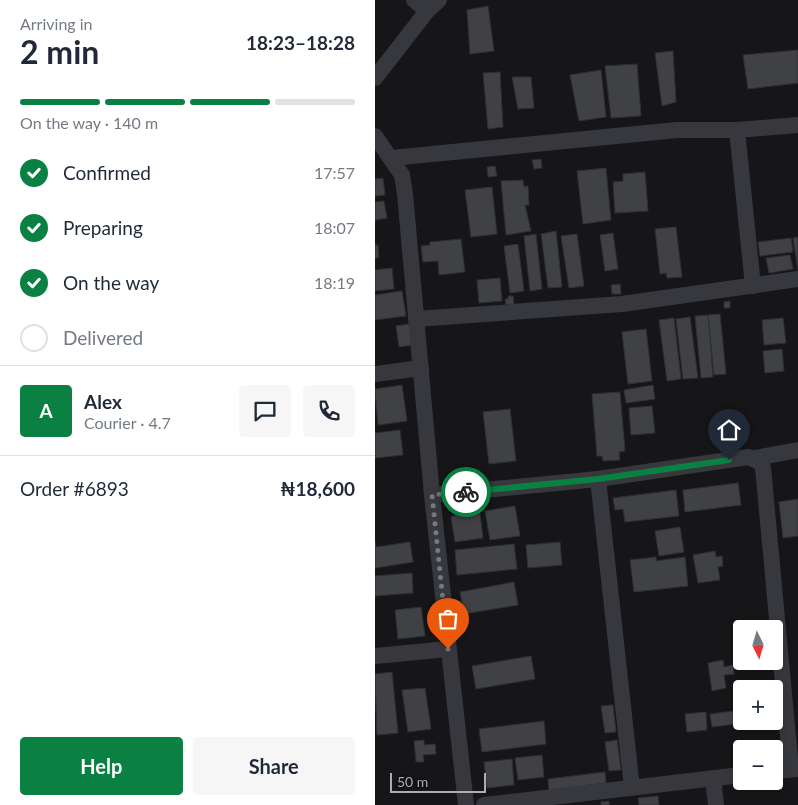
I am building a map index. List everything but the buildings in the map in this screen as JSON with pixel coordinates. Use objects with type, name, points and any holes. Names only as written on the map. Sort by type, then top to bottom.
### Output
[{"type":"street","points":[[375,78],[433,5],[414,0]]},
{"type":"street","points":[[391,158],[677,130],[737,130],[798,125]]},
{"type":"street","points":[[737,130],[753,286]]},
{"type":"street","points":[[375,136],[402,175],[405,194],[432,495],[466,805]]},
{"type":"street","points":[[416,319],[622,304],[798,279]]},
{"type":"street","points":[[375,374],[421,368]]},
{"type":"street","points":[[432,495],[598,479],[748,457],[755,458],[798,450]]},
{"type":"street","points":[[755,458],[763,468],[794,769]]},
{"type":"street","points":[[598,479],[632,788]]},
{"type":"street","points":[[375,656],[448,649]]},
{"type":"street","points":[[484,805],[733,776]]},
{"type":"street","points":[[713,778],[716,805]]},
{"type":"way so far","points":[[448,649],[432,495],[466,492]]},
{"type":"route","points":[[466,492],[598,479],[729,460]]}]
